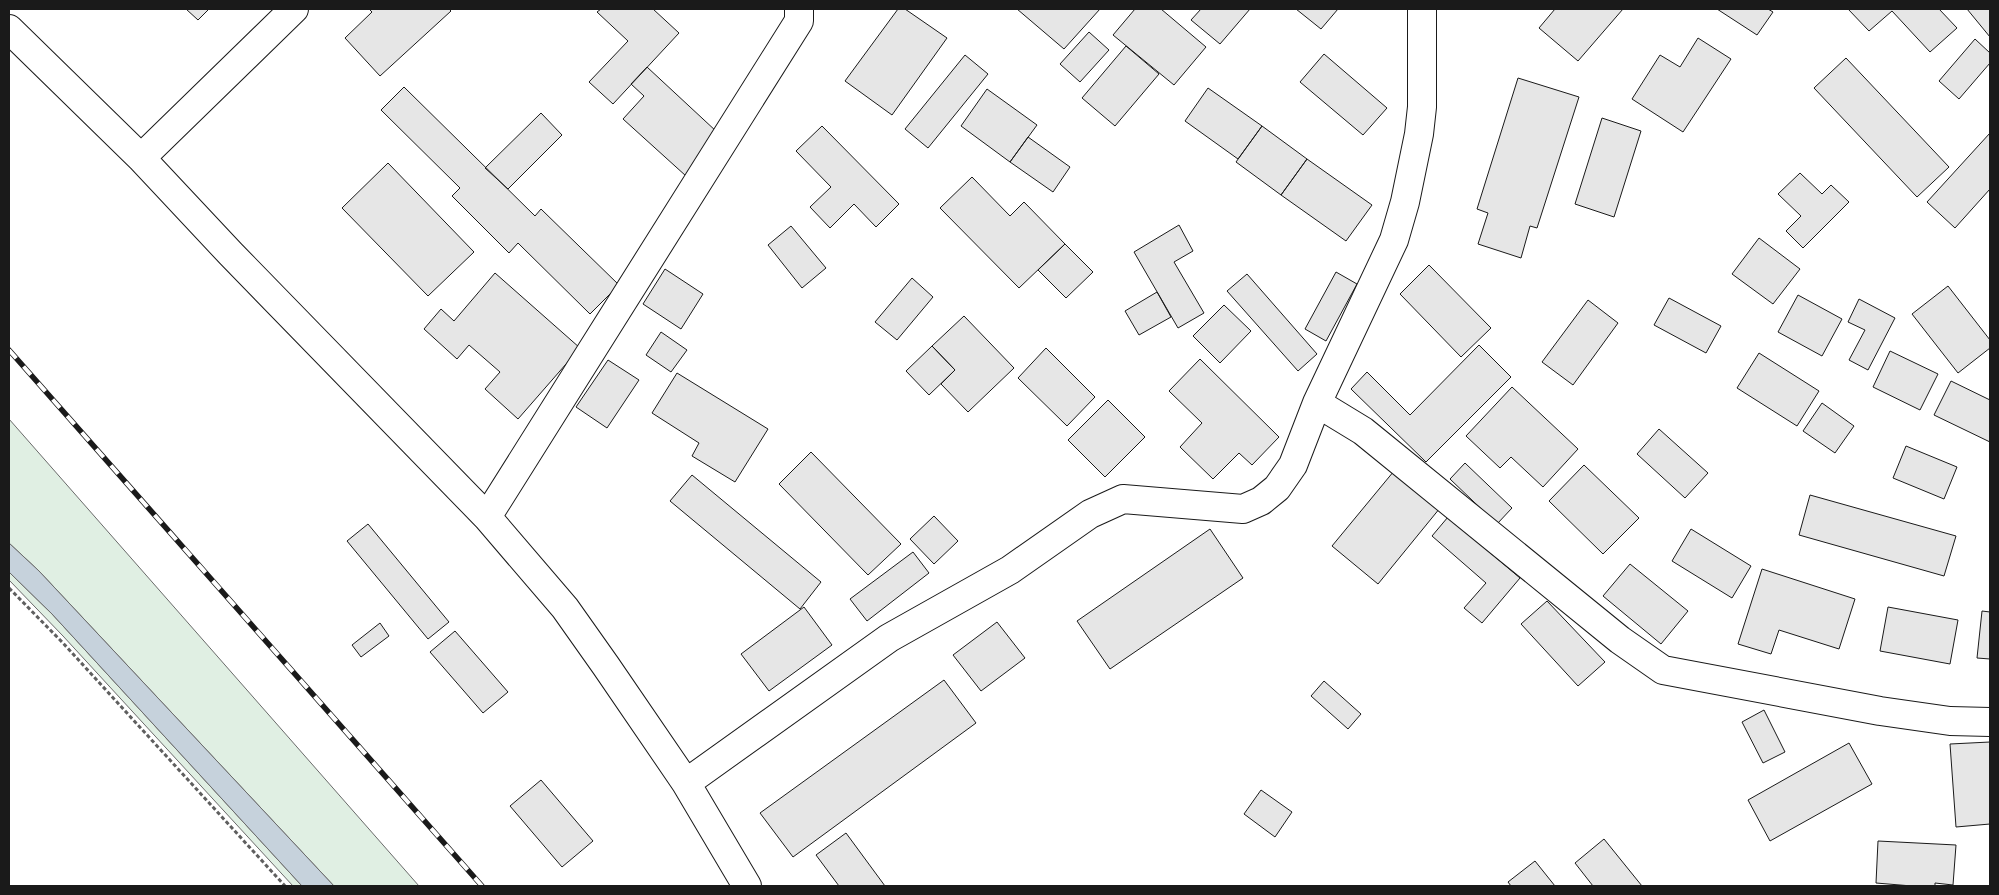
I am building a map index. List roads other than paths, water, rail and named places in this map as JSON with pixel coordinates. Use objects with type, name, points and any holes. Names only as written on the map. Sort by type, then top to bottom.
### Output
[{"type":"street","points":[[141,158],[294,9]]},
{"type":"street","points":[[487,517],[800,21],[799,9]]},
{"type":"street","points":[[686,783],[889,638],[1010,570],[1090,514],[1123,499],[1243,509],[1261,501],[1277,488],[1293,466],[1317,403],[1394,240],[1405,202],[1419,134],[1422,107],[1422,9]]},
{"type":"street","points":[[9,29],[141,158],[231,254],[487,517],[564,608],[686,783],[747,886]]},
{"type":"street","points":[[1317,403],[1364,431],[1620,640],[1663,670],[1880,711],[1950,720],[1990,722]]},
{"type":"railway","points":[[9,350],[482,886]]}]
